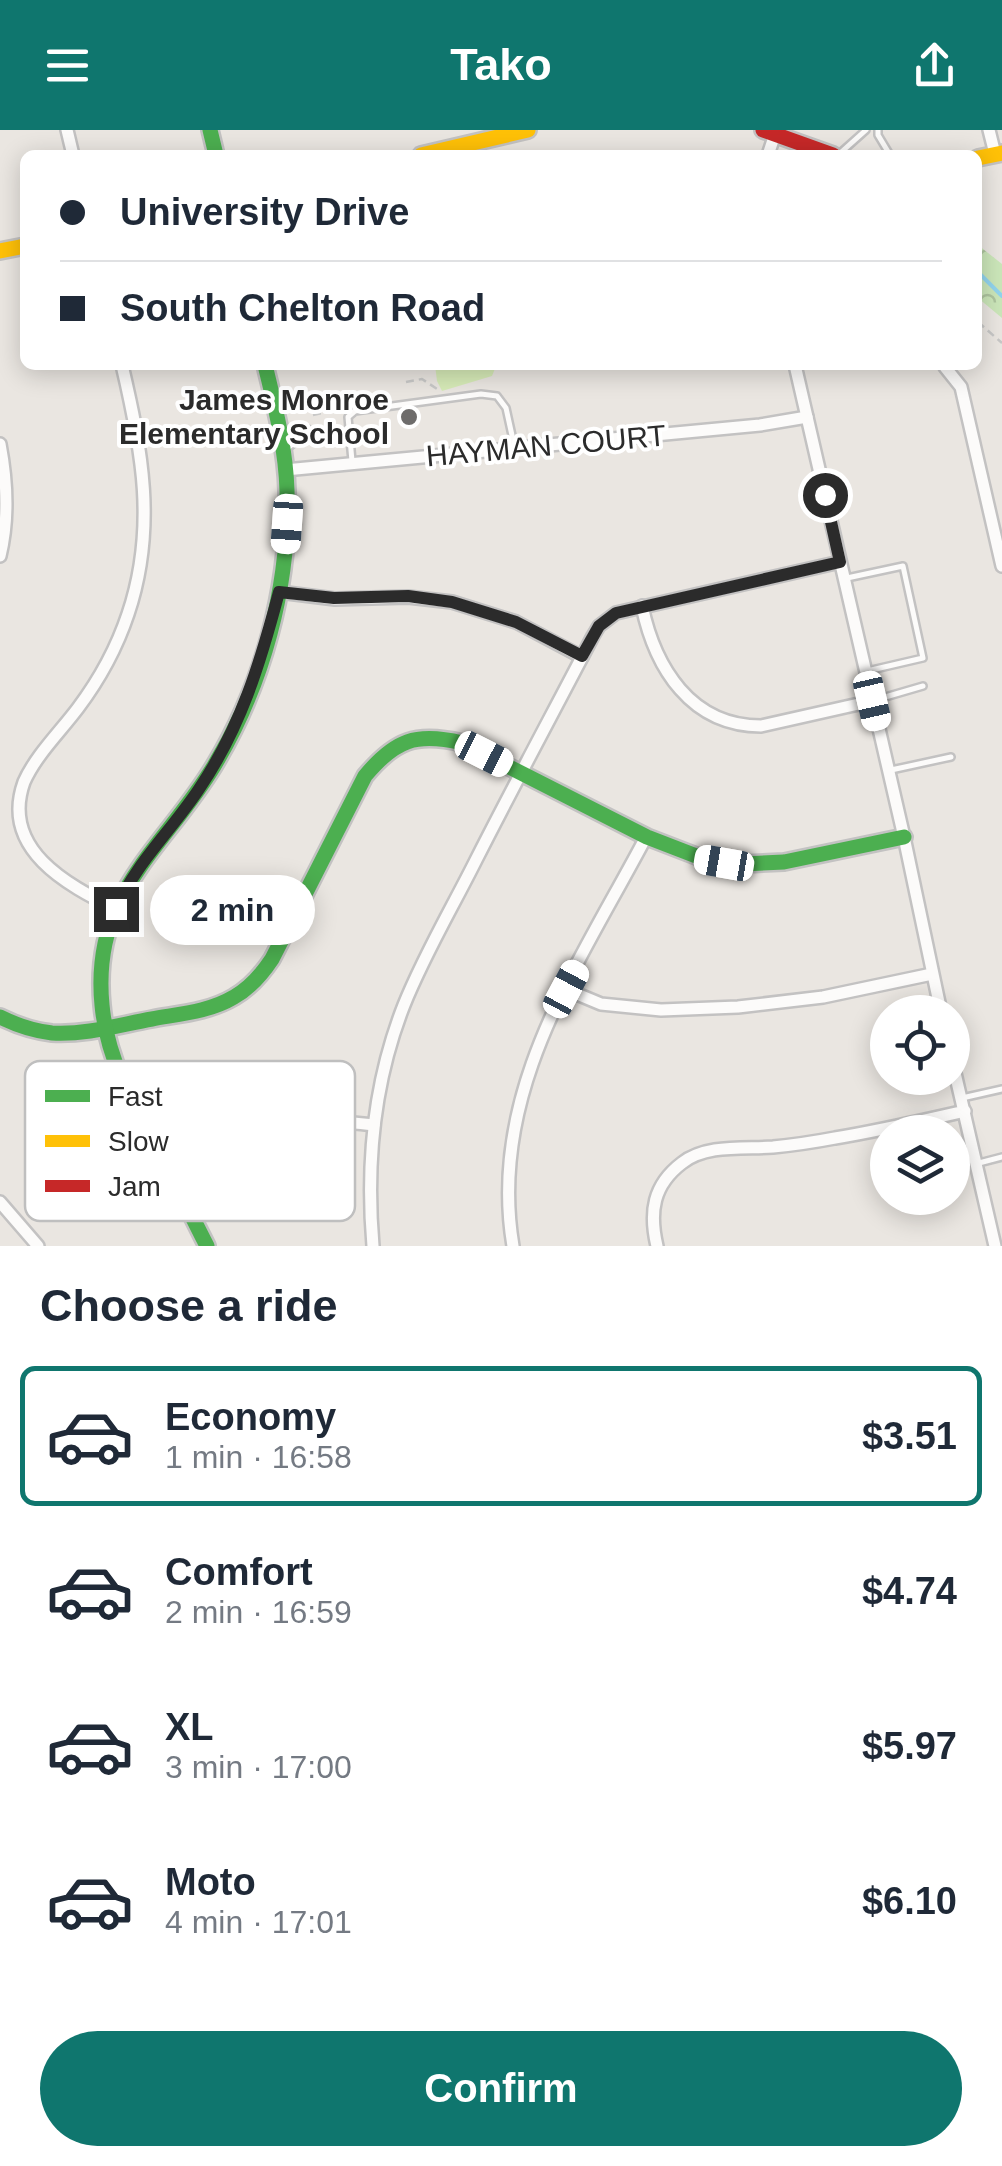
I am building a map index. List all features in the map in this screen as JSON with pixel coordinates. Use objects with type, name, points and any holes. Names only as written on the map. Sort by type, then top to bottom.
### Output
[{"type":"main road","points":[[435,150],[473,136],[528,130]]},
{"type":"main road","points":[[769,132],[821,150]]},
{"type":"main road","points":[[114,1061],[104,1029],[101,984],[105,948],[116,909],[135,874],[197,792],[235,726],[260,663],[279,592],[287,524],[285,470],[266,370]]},
{"type":"main road","points":[[0,1018],[48,1032],[104,1029],[212,1006],[251,984],[272,959],[364,776],[384,752],[407,739],[448,738],[462,743],[646,837],[704,860],[744,864],[791,862],[904,837]]},
{"type":"main road","points":[[194,1221],[207,1246]]},
{"type":"street","points":[[989,130],[998,153]]},
{"type":"street","points":[[116,909],[74,888],[39,861],[23,836],[18,808],[24,781],[32,768],[102,672],[134,588],[143,530],[144,474],[123,370]]},
{"type":"street","points":[[796,370],[937,995]]},
{"type":"street","points":[[947,370],[961,387],[1002,566]]},
{"type":"street","name":"HAYMAN COURT","points":[[285,470],[760,425],[807,417]]},
{"type":"street","points":[[0,444],[6,500],[0,556]]},
{"type":"street","points":[[374,1246],[370,1215],[374,1125],[386,1060],[404,1004],[593,636],[616,613],[840,562]]},
{"type":"street","points":[[279,592],[334,598],[408,596],[452,602],[516,622],[582,656]]},
{"type":"street","points":[[642,606],[660,663],[670,677],[706,711],[733,723],[761,726],[872,701]]},
{"type":"street","points":[[512,1246],[508,1160],[535,1052],[646,837]]},
{"type":"street","points":[[566,989],[600,1004],[680,1010],[823,996],[932,974]]},
{"type":"street","points":[[961,1095],[996,1226],[995,1246]]},
{"type":"street","points":[[657,1246],[652,1220],[656,1198],[671,1174],[693,1156],[716,1150],[833,1138],[963,1105]]},
{"type":"street","points":[[355,1124],[374,1125]]},
{"type":"street","points":[[0,1202],[38,1246]]},
{"type":"lane","points":[[842,150],[866,130]]},
{"type":"lane","points":[[352,464],[348,417],[355,410],[482,394],[497,396],[506,408],[515,448]]},
{"type":"lane","points":[[283,451],[308,429]]},
{"type":"lane","points":[[844,579],[902,566],[923,658],[866,671]]},
{"type":"lane","points":[[872,701],[923,686]]},
{"type":"lane","points":[[888,770],[952,757]]},
{"type":"lane","points":[[963,1105],[1002,1089]]},
{"type":"lane","points":[[976,1163],[1002,1157]]},
{"type":"path","points":[[982,326],[1002,343]]},
{"type":"path","points":[[406,382],[422,379],[437,388],[438,393]]},
{"type":"green space","points":[[982,248],[1002,264],[1002,318],[982,301]]},
{"type":"green space","points":[[436,370],[494,370],[492,376],[442,391]]},
{"type":"waterway","points":[[982,276],[1002,296]]},
{"type":"traffic: fast","points":[[210,130],[215,150]]},
{"type":"traffic: fast","points":[[115,1061],[102,1005],[102,966],[108,932],[135,875],[194,796],[231,735],[259,668],[278,598],[284,563],[287,491],[282,443],[266,370]]},
{"type":"traffic: fast","points":[[0,1017],[38,1031],[77,1032],[194,1012],[240,993],[272,959],[365,776],[386,754],[419,739],[462,743],[647,837],[704,859],[744,864],[784,862],[904,837]]},
{"type":"traffic: fast","points":[[194,1221],[207,1246]]},
{"type":"traffic: slow","points":[[442,150],[528,130]]},
{"type":"traffic: slow","points":[[982,157],[1002,153]]},
{"type":"traffic: slow","points":[[0,251],[20,247]]},
{"type":"traffic: jam","points":[[763,130],[819,150]]},
{"type":"place","name":"James Monroe Elementary School","points":[[409,417]]},
{"type":"route","points":[[116,909],[135,874],[197,792],[235,726],[260,663],[279,592],[352,599],[408,596],[452,602],[516,622],[582,656],[599,626],[616,613],[840,562],[825,495]]}]
